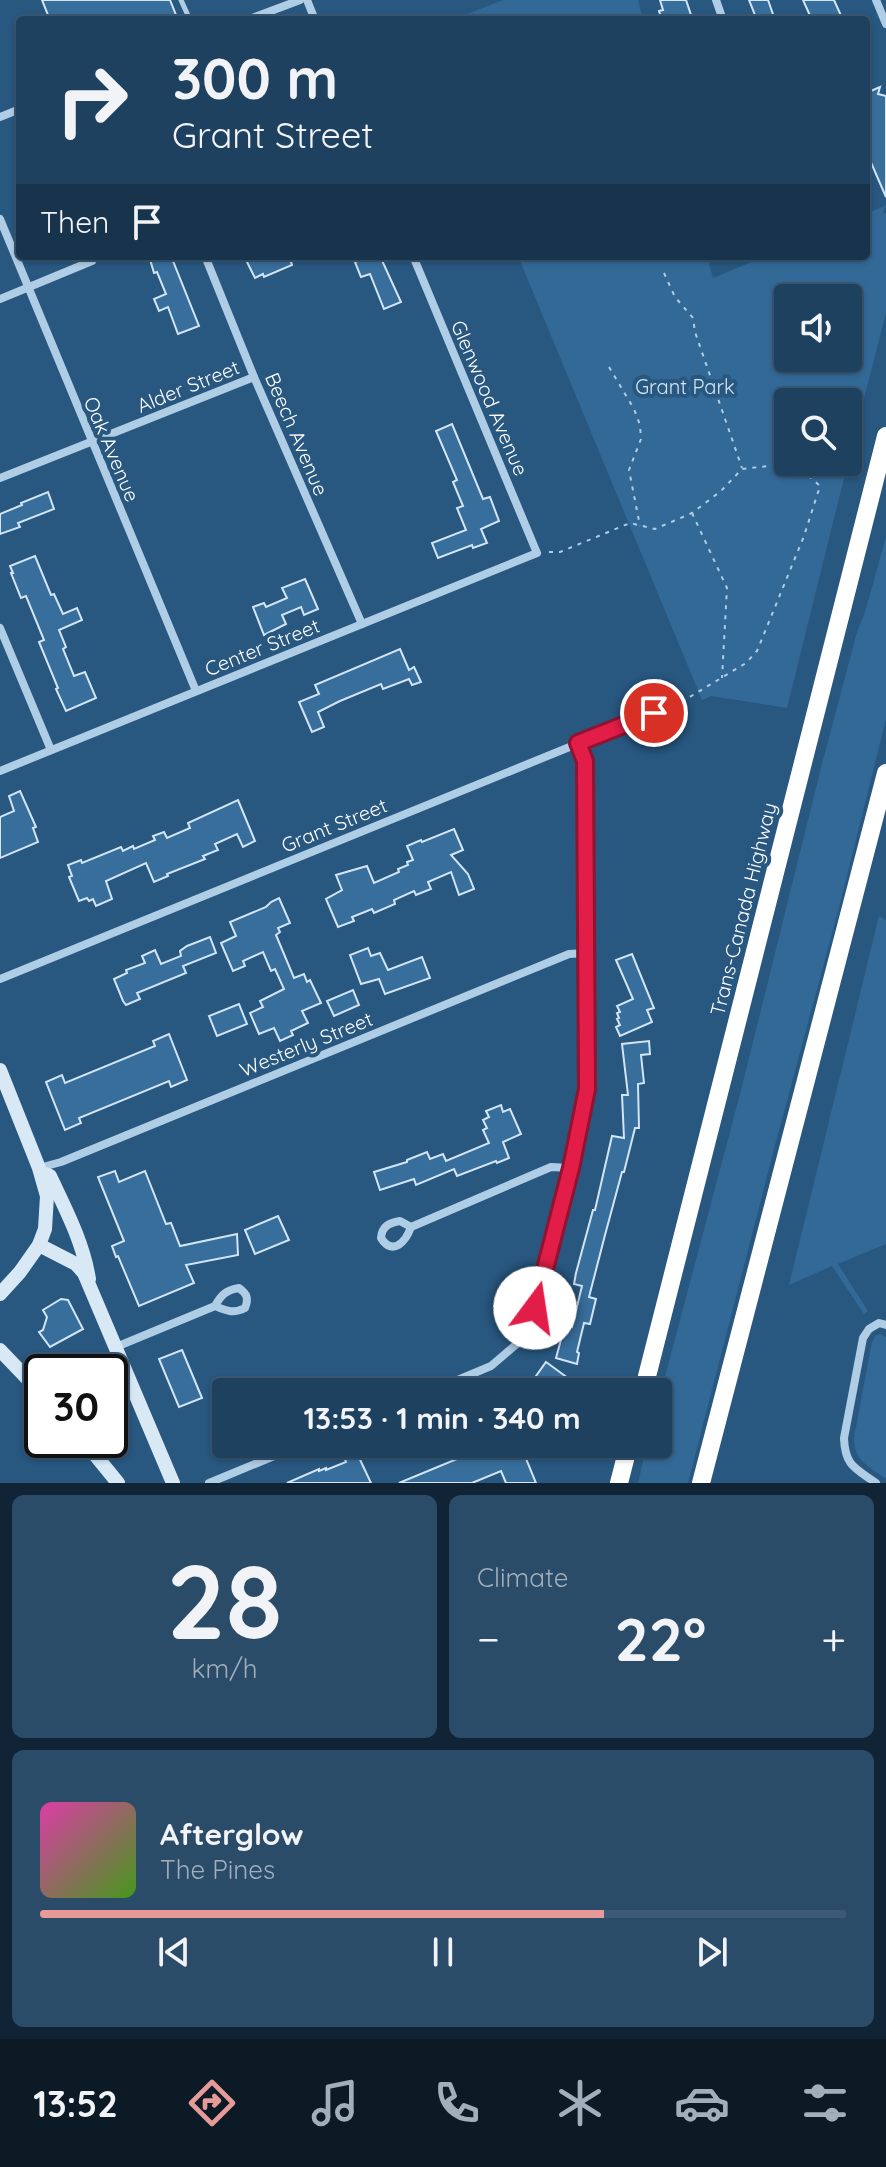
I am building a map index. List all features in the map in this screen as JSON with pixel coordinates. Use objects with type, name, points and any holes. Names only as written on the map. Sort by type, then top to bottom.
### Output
[{"type":"highway","name":"Trans-Canada Highway","points":[[647,1378],[886,436]]},
{"type":"highway","points":[[701,1483],[886,773]]},
{"type":"highway","points":[[619,1483],[625,1458]]},
{"type":"main road","points":[[0,1070],[47,1196],[45,1229],[39,1245],[0,1294]]},
{"type":"main road","points":[[39,1168],[50,1176],[78,1237],[92,1291]]},
{"type":"main road","points":[[39,1245],[76,1264],[84,1273],[173,1483]]},
{"type":"main road","points":[[2,1358],[24,1378]]},
{"type":"main road","points":[[98,1458],[118,1483]]},
{"type":"street","points":[[258,16],[300,0]]},
{"type":"street","points":[[876,0],[886,24]]},
{"type":"street","name":"Oak Avenue","points":[[0,219],[16,258]]},
{"type":"street","name":"Oak Avenue","points":[[17,260],[196,691]]},
{"type":"street","name":"Beech Avenue","points":[[207,260],[362,624]]},
{"type":"street","name":"Glenwood Avenue","points":[[415,260],[537,553]]},
{"type":"street","points":[[0,299],[92,261]]},
{"type":"street","name":"Alder Street","points":[[0,478],[254,377]]},
{"type":"street","name":"Center Street","points":[[0,771],[537,553]]},
{"type":"street","points":[[0,628],[51,750]]},
{"type":"street","name":"Grant Street","points":[[0,979],[680,702]]},
{"type":"street","points":[[462,1378],[491,1366],[519,1342],[535,1308],[571,1168],[587,1089],[585,761],[578,743]]},
{"type":"street","name":"Westerly Street","points":[[39,1168],[76,1156],[569,954],[586,953]]},
{"type":"street","points":[[411,1227],[551,1167],[571,1168]]},
{"type":"street","points":[[116,1347],[215,1306]]},
{"type":"street","points":[[876,1483],[852,1465],[844,1454],[844,1438],[863,1338],[869,1329],[879,1323],[886,1325]]},
{"type":"street","points":[[209,1483],[269,1458]]},
{"type":"path","points":[[664,273],[675,297],[693,318],[695,332],[742,469]]},
{"type":"path","points":[[609,367],[640,425],[641,439],[629,470],[640,526]]},
{"type":"path","points":[[537,553],[560,552],[630,523],[655,529],[692,513],[721,491],[742,469],[786,464],[799,467],[820,486],[799,549],[757,651],[746,663],[722,679],[680,702]]},
{"type":"path","points":[[692,513],[727,588],[722,679]]},
{"type":"green space","points":[[503,0],[638,0],[642,16],[462,16]]},
{"type":"green space","name":"Grant Park","points":[[886,205],[883,213],[886,213],[886,313],[862,406],[862,388],[774,388],[774,476],[845,476],[787,708],[711,696],[702,700],[520,260],[708,260],[713,278],[756,260],[870,260],[870,212]]},
{"type":"green space","points":[[886,537],[886,719],[841,900],[688,1483],[638,1483],[644,1458],[672,1458],[672,1378],[665,1378],[740,1094],[822,764]]},
{"type":"green space","points":[[879,916],[886,920],[886,1244],[838,1264],[868,1311],[864,1314],[832,1266],[789,1285]]},
{"type":"green space","points":[[880,1334],[886,1337],[886,1479],[859,1457],[854,1445],[872,1342]]},
{"type":"building","points":[[42,0],[170,0],[176,15],[174,16],[48,16]]},
{"type":"building","points":[[660,0],[686,0],[691,15],[661,16],[659,11],[663,10]]},
{"type":"building","points":[[749,0],[768,0],[774,16],[755,16]]},
{"type":"building","points":[[803,0],[834,0],[841,16],[810,16]]},
{"type":"building","points":[[880,87],[878,94],[886,96],[886,197],[870,160],[870,91]]},
{"type":"building","points":[[150,260],[173,260],[199,326],[178,334],[168,307],[159,311],[154,299],[166,294],[157,272],[154,273]]},
{"type":"building","points":[[246,260],[290,260],[292,265],[255,278]]},
{"type":"building","points":[[382,260],[401,302],[384,309],[370,274],[361,277],[355,262]]},
{"type":"building","points":[[452,424],[483,499],[490,497],[499,521],[481,529],[487,543],[473,548],[472,545],[438,558],[432,543],[466,530],[457,508],[463,506],[453,482],[457,480],[436,431]]},
{"type":"building","points":[[48,492],[54,509],[18,523],[20,527],[0,534],[0,514]]},
{"type":"building","points":[[35,556],[51,595],[54,594],[63,614],[77,608],[82,620],[59,630],[74,676],[85,672],[96,698],[66,711],[39,642],[44,640],[26,596],[21,598],[11,573],[10,566]]},
{"type":"building","points":[[305,579],[318,609],[304,615],[301,607],[282,615],[286,624],[264,635],[253,607],[264,603],[266,607],[287,598],[282,588]]},
{"type":"building","points":[[400,649],[409,670],[414,667],[421,682],[412,685],[409,679],[383,689],[381,684],[340,701],[318,712],[324,727],[312,732],[299,702],[319,694],[315,685]]},
{"type":"building","points":[[20,791],[36,827],[33,828],[38,842],[0,858],[0,817],[14,811],[9,796]]},
{"type":"building","points":[[238,800],[255,841],[243,847],[237,834],[215,844],[218,850],[203,856],[205,859],[154,882],[146,863],[106,881],[112,899],[96,906],[93,899],[79,901],[69,877],[72,876],[68,865],[81,860],[82,863],[121,847],[123,851],[133,846],[134,849],[155,840],[153,836],[164,832],[167,838],[190,828],[188,823]]},
{"type":"building","points":[[454,829],[463,850],[451,855],[468,874],[474,889],[459,895],[451,872],[428,882],[431,889],[416,895],[414,891],[394,900],[395,904],[374,913],[372,909],[352,917],[354,921],[338,927],[326,899],[342,890],[336,875],[367,866],[374,883],[399,872],[398,869],[413,860],[407,846]]},
{"type":"building","points":[[279,898],[290,923],[278,928],[280,932],[276,935],[294,978],[304,974],[321,1003],[302,1011],[308,1023],[291,1031],[293,1035],[280,1041],[274,1028],[259,1034],[250,1013],[263,1007],[260,1001],[284,989],[275,969],[271,971],[263,952],[243,961],[245,966],[233,971],[221,943],[236,936],[230,922]]},
{"type":"building","points":[[210,937],[216,953],[183,966],[186,973],[137,993],[140,999],[126,1005],[114,979],[127,973],[126,970],[145,963],[142,956],[155,950],[161,964],[181,956],[180,951],[187,946]]},
{"type":"building","points":[[368,948],[371,956],[380,953],[388,970],[422,957],[430,978],[385,994],[379,979],[361,984],[350,955]]},
{"type":"building","points":[[632,954],[654,1008],[647,1010],[652,1022],[620,1036],[616,1027],[620,1025],[617,1006],[633,999],[616,960]]},
{"type":"building","points":[[353,990],[359,1005],[334,1016],[327,1001]]},
{"type":"building","points":[[239,1004],[247,1024],[217,1036],[209,1016]]},
{"type":"building","points":[[169,1034],[187,1080],[171,1087],[169,1081],[79,1118],[81,1123],[65,1130],[46,1082],[62,1075],[65,1083],[155,1046],[153,1041]]},
{"type":"building","points":[[649,1041],[650,1054],[641,1055],[644,1083],[638,1084],[639,1128],[635,1128],[605,1235],[589,1297],[596,1299],[590,1324],[584,1323],[577,1364],[556,1358],[565,1325],[572,1327],[582,1286],[574,1284],[576,1273],[612,1136],[624,1138],[622,1095],[628,1095],[622,1044]]},
{"type":"building","points":[[501,1105],[503,1112],[510,1109],[521,1134],[503,1142],[509,1158],[457,1176],[454,1169],[416,1185],[414,1179],[380,1190],[374,1172],[427,1152],[430,1159],[443,1154],[446,1161],[489,1143],[483,1130],[487,1128],[483,1120],[489,1117],[486,1111]]},
{"type":"building","points":[[115,1171],[119,1182],[145,1171],[166,1224],[171,1223],[180,1246],[237,1234],[238,1255],[186,1265],[194,1283],[139,1306],[112,1246],[124,1241],[98,1177]]},
{"type":"building","points":[[278,1216],[289,1240],[255,1254],[245,1230]]},
{"type":"building","points":[[61,1299],[68,1300],[83,1329],[50,1347],[39,1332],[43,1330],[47,1317],[43,1310]]},
{"type":"building","points":[[182,1350],[202,1398],[179,1407],[159,1359]]},
{"type":"building","points":[[546,1362],[568,1378],[539,1378],[536,1376]]},
{"type":"building","points":[[345,1458],[359,1458],[371,1483],[287,1483],[319,1469],[326,1470],[346,1462]]},
{"type":"building","points":[[459,1458],[526,1458],[536,1483],[506,1483],[501,1471],[472,1483],[399,1483]]},
{"type":"route","points":[[535,1308],[571,1168],[587,1089],[585,761],[578,743],[654,713]]}]
